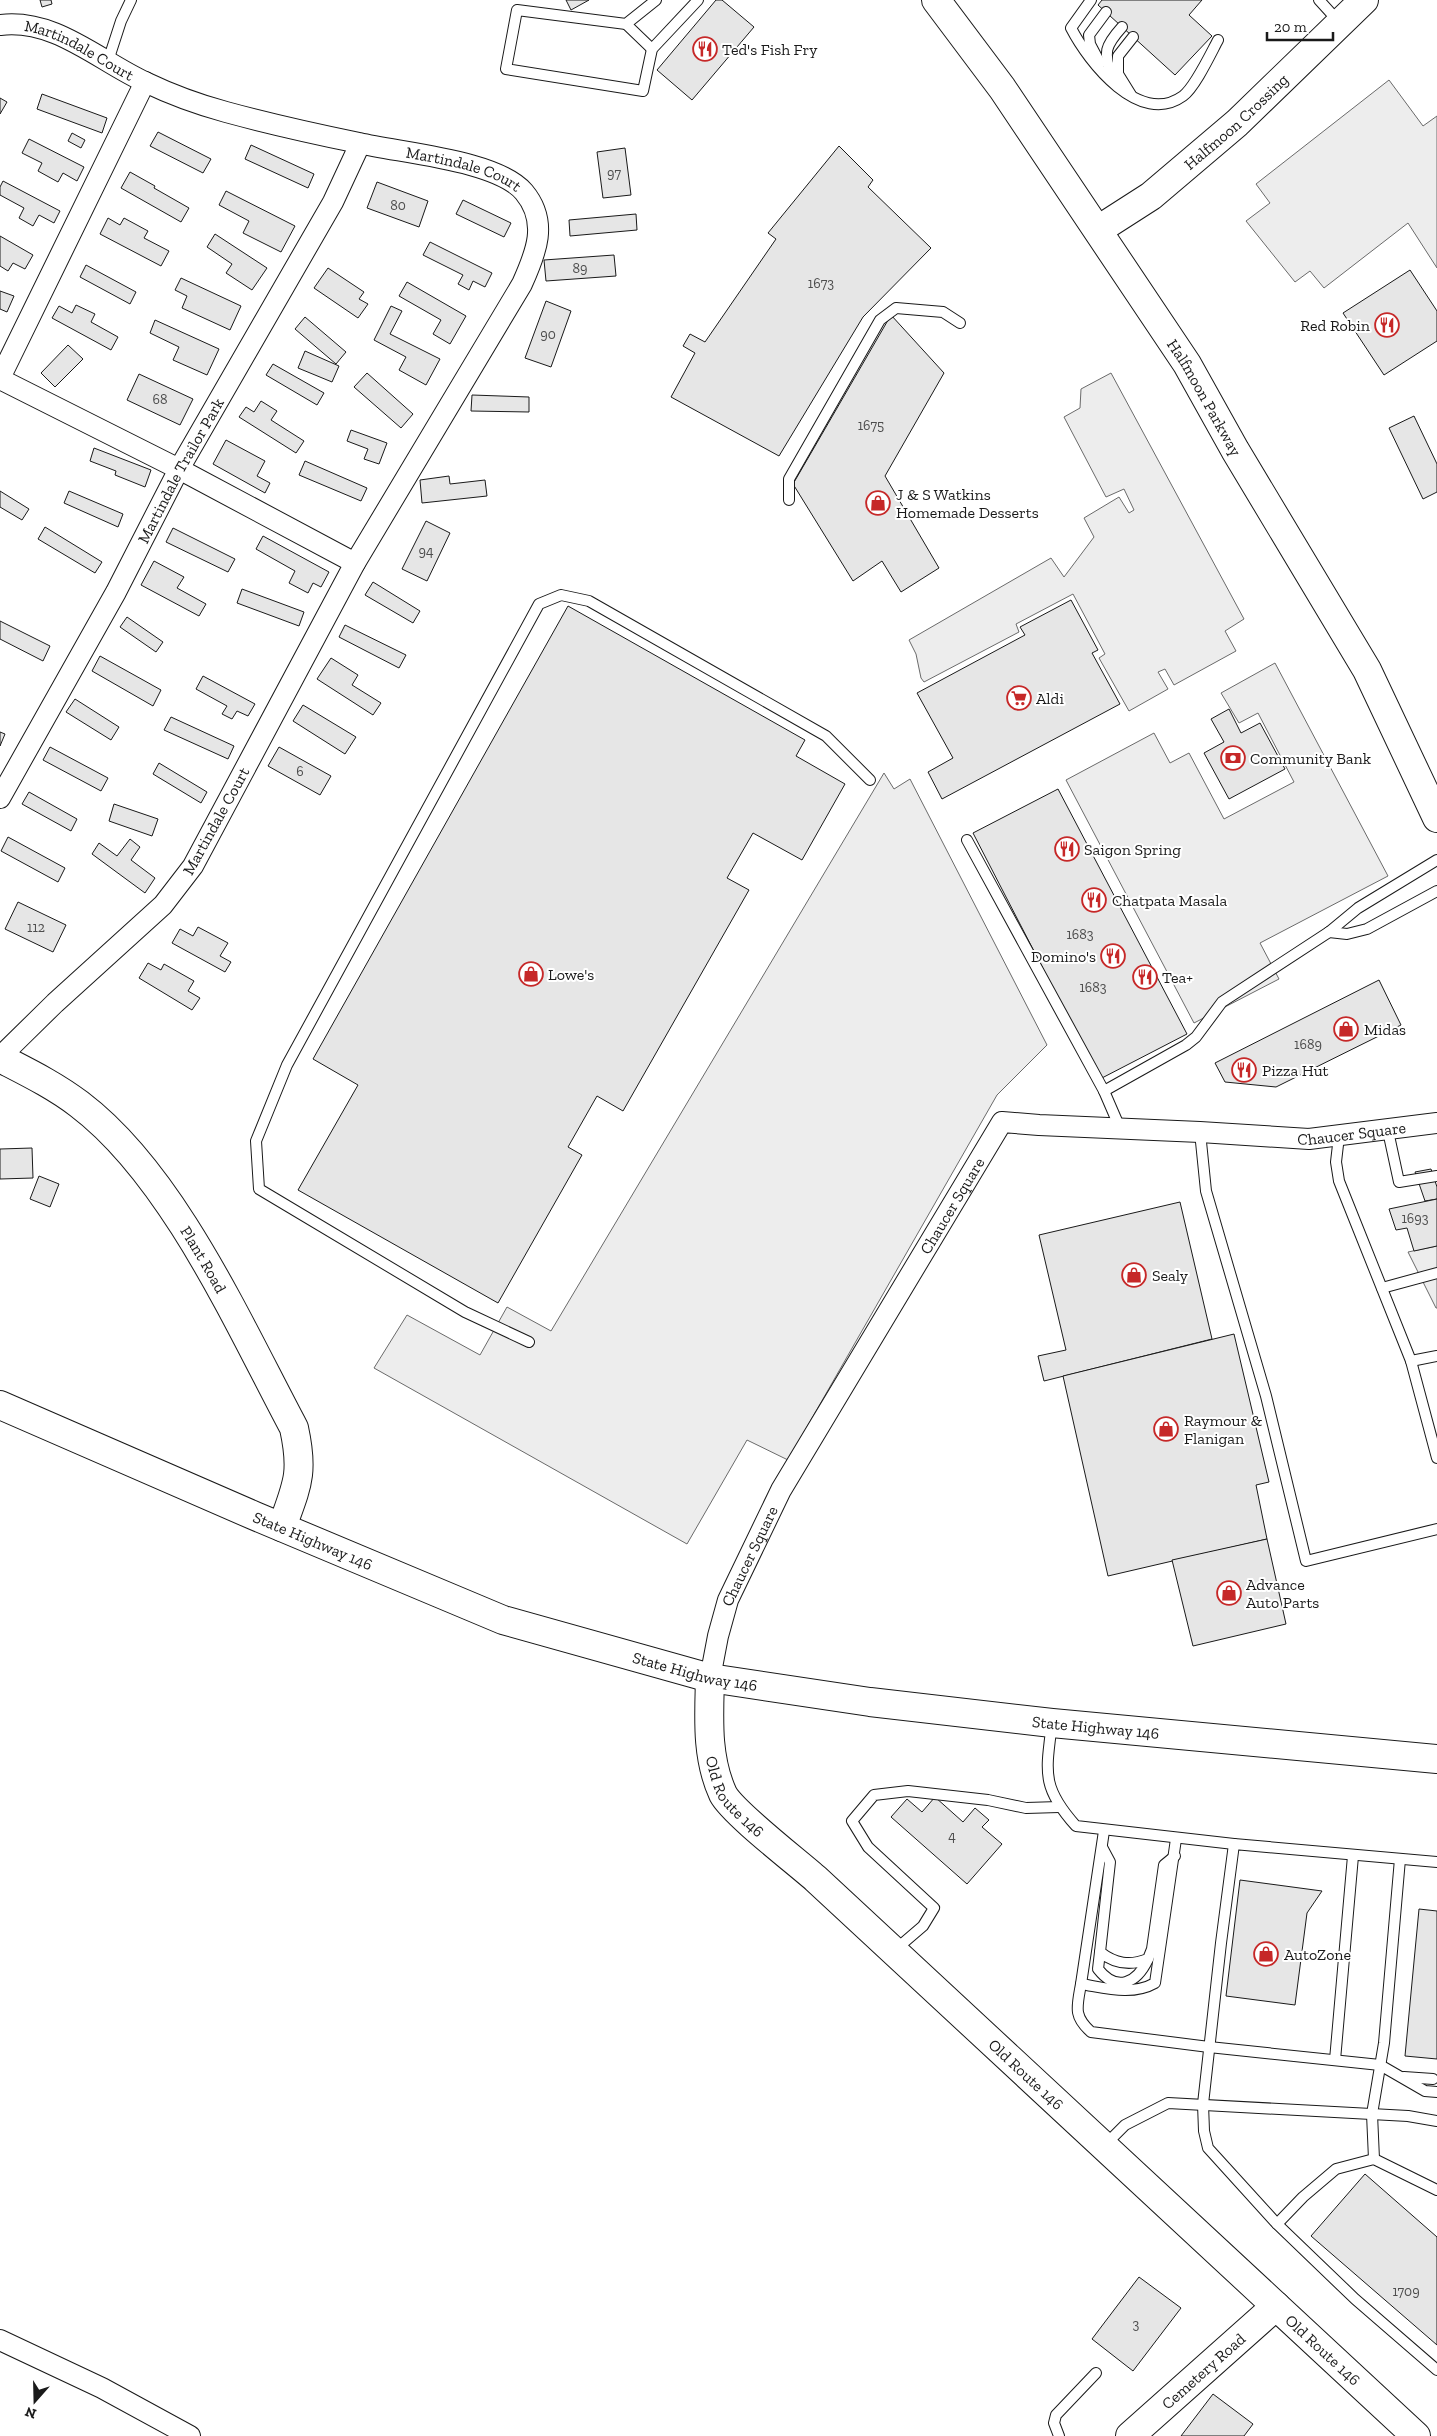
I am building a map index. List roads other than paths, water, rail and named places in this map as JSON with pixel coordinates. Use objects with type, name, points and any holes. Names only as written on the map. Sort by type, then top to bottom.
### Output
[{"type":"main road","name":"Halfmoon Parkway","points":[[936,0],[1002,88],[1187,364],[1235,450],[1367,670],[1437,818]]},
{"type":"main road","name":"Halfmoon Crossing","points":[[1098,230],[1151,196],[1216,141],[1364,0]]},
{"type":"main road","name":"Plant Road","points":[[0,1057],[45,1081],[73,1099],[117,1138],[152,1180],[201,1254],[294,1428],[300,1457],[298,1482],[282,1527]]},
{"type":"main road","name":"State Highway 146","points":[[0,1404],[282,1527],[503,1620],[710,1678],[870,1702],[1052,1724],[1437,1759]]},
{"type":"main road","name":"Old Route 146","points":[[710,1678],[708,1732],[715,1768],[724,1796],[736,1809],[816,1879],[1416,2436]]},
{"type":"main road","name":"Cemetery Road","points":[[1130,2436],[1276,2306]]},
{"type":"street","name":"Martindale Court","points":[[0,25],[8,24],[54,31],[145,82],[225,112],[360,144],[479,167],[507,179],[524,192],[536,215],[539,234],[534,257],[522,284],[355,563],[193,866],[163,905],[55,1003],[0,1057]]},
{"type":"street","points":[[145,82],[0,378],[179,469],[355,563]]},
{"type":"street","name":"Martindale Trailor Park","points":[[0,798],[116,592],[179,469],[333,202],[360,144]]},
{"type":"street","name":"Chaucer Square","points":[[710,1678],[718,1636],[728,1600],[781,1490],[1002,1122],[1039,1126],[1120,1128],[1309,1139],[1388,1130],[1436,1122]]},
{"type":"street","points":[[0,2340],[102,2388],[190,2436]]},
{"type":"lane","points":[[108,61],[121,21],[131,0]]},
{"type":"lane","points":[[626,24],[656,0]]},
{"type":"lane","points":[[652,49],[626,24],[517,10],[506,69],[643,91],[652,49],[698,0]]},
{"type":"lane","points":[[1091,0],[1071,28],[1080,45],[1104,74],[1132,98],[1153,104],[1169,104],[1185,95],[1218,40]]},
{"type":"lane","points":[[1319,0],[1340,23]]},
{"type":"lane","points":[[1106,12],[1089,35],[1090,44],[1102,67],[1132,98]]},
{"type":"lane","points":[[1112,76],[1105,59],[1108,42],[1122,27]]},
{"type":"lane","points":[[1132,98],[1118,74],[1118,56],[1134,37]]},
{"type":"lane","points":[[789,500],[789,479],[880,320],[896,308],[943,312],[960,323]]},
{"type":"lane","points":[[530,1342],[465,1312],[259,1189],[256,1141],[287,1066],[539,604],[561,594],[589,601],[826,736],[870,780]]},
{"type":"lane","points":[[967,840],[1104,1091],[1120,1128]]},
{"type":"lane","points":[[1104,1091],[1186,1045],[1196,1038],[1222,1002],[1329,932],[1358,908],[1437,860]]},
{"type":"lane","points":[[1329,932],[1347,934],[1367,929],[1437,891]]},
{"type":"lane","points":[[1388,1130],[1399,1182],[1437,1176]]},
{"type":"lane","points":[[1200,1132],[1206,1191],[1266,1396],[1306,1561],[1437,1529]]},
{"type":"lane","points":[[1339,1136],[1336,1162],[1338,1181],[1411,1361],[1437,1458]]},
{"type":"lane","points":[[1382,1288],[1437,1273]]},
{"type":"lane","points":[[1411,1361],[1437,1356]]},
{"type":"lane","points":[[1052,1724],[1046,1773],[1059,1807],[1076,1826],[1176,1839],[1437,1862]]},
{"type":"lane","points":[[894,1951],[923,1926],[934,1908],[868,1847],[852,1821],[874,1795],[908,1790],[988,1800],[1026,1808],[1059,1807]]},
{"type":"lane","points":[[1104,1831],[1077,2008],[1078,2019],[1092,2032],[1209,2047],[1380,2065],[1425,2091],[1437,2092]]},
{"type":"lane","points":[[1081,1984],[1132,1991],[1144,1989],[1155,1983],[1176,1839]]},
{"type":"lane","points":[[1234,1844],[1203,2104],[1204,2132],[1208,2148],[1277,2224],[1355,2299],[1437,2370]]},
{"type":"lane","points":[[1102,1847],[1110,1862],[1098,1969],[1105,1978],[1115,1982],[1135,1979],[1148,1959],[1152,1948],[1164,1866],[1174,1856]]},
{"type":"lane","points":[[1335,2060],[1353,1856]]},
{"type":"lane","points":[[1374,2159],[1372,2114],[1380,2065],[1400,1859]]},
{"type":"lane","points":[[1100,1952],[1109,1960],[1125,1964],[1148,1959]]},
{"type":"lane","points":[[1401,2077],[1433,2079]]},
{"type":"lane","points":[[1105,2146],[1125,2125],[1168,2103],[1372,2114],[1437,2121]]},
{"type":"lane","points":[[1277,2224],[1303,2197],[1336,2169],[1374,2159],[1437,2190]]},
{"type":"lane","points":[[1059,2436],[1054,2423],[1056,2415],[1096,2373]]},
{"type":"place","name":"Ted's Fish Fry","points":[[705,49]]},
{"type":"place","name":"Red Robin","points":[[1387,325]]},
{"type":"place","name":"J & S Watkins Homemade Desserts","points":[[878,503]]},
{"type":"place","name":"Aldi","points":[[1019,698]]},
{"type":"place","name":"Community Bank","points":[[1233,758]]},
{"type":"place","name":"Saigon Spring","points":[[1067,849]]},
{"type":"place","name":"Chatpata Masala","points":[[1094,900]]},
{"type":"place","name":"Domino's","points":[[1113,956]]},
{"type":"place","name":"Lowe's","points":[[531,974]]},
{"type":"place","name":"Tea+","points":[[1145,977]]},
{"type":"place","name":"Midas","points":[[1346,1029]]},
{"type":"place","name":"Pizza Hut","points":[[1244,1070]]},
{"type":"place","name":"Sealy","points":[[1134,1275]]},
{"type":"place","name":"Raymour & Flanigan","points":[[1166,1429]]},
{"type":"place","name":"Advance Auto Parts","points":[[1229,1593]]},
{"type":"place","name":"AutoZone","points":[[1266,1954]]}]
